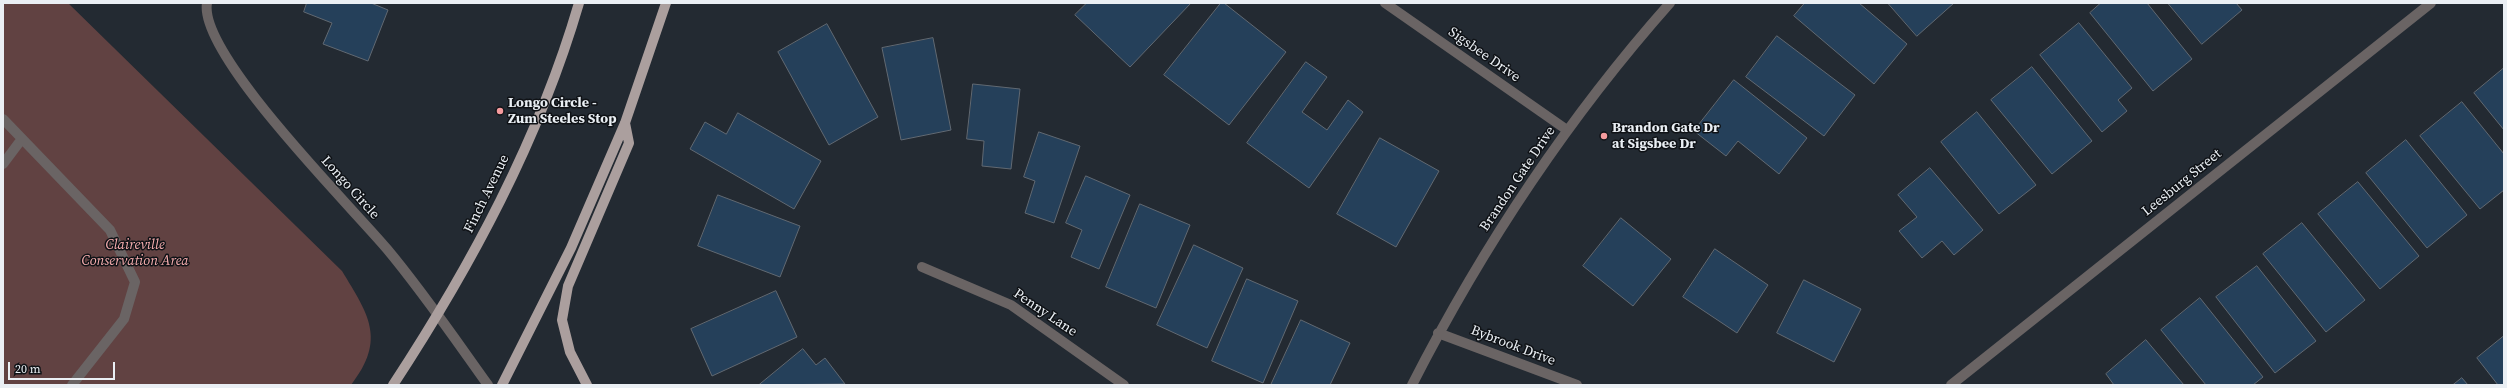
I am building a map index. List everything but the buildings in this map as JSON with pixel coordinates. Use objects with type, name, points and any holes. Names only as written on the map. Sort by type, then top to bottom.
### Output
[{"type":"main road","name":"Finch Avenue","points":[[393,385],[438,315],[490,223],[524,149],[554,76],[579,3]]},
{"type":"main road","points":[[502,385],[571,248],[625,123],[666,3]]},
{"type":"main road","points":[[587,385],[570,352],[562,320],[568,286],[629,143],[625,123]]},
{"type":"street","name":"Longo Circle","points":[[208,3],[206,13],[226,59],[286,139],[387,249],[438,315],[488,385]]},
{"type":"street","name":"Sigsbee Drive","points":[[1385,3],[1567,130]]},
{"type":"street","name":"Brandon Gate Drive","points":[[1412,385],[1438,332],[1470,276],[1567,130],[1625,54],[1670,3]]},
{"type":"street","name":"Leesburg Street","points":[[1951,385],[2431,3]]},
{"type":"street","points":[[3,119],[21,140],[110,230],[135,282],[124,319],[72,385]]},
{"type":"street","points":[[3,164],[21,140]]},
{"type":"street","name":"Penny Lane","points":[[922,267],[1011,305],[1124,385]]},
{"type":"street","name":"Bybrook Drive","points":[[1438,332],[1577,385]]},
{"type":"green space","name":"Claireville Conservation Area","points":[[3,3],[68,3],[342,271],[366,314],[370,327],[371,340],[368,354],[362,369],[351,385],[3,385]]},
{"type":"place","name":"Longo Circle - Zum Steeles Stop","points":[[500,111]]},
{"type":"place","name":"Brandon Gate Dr at Sigsbee Dr","points":[[1604,136]]}]
